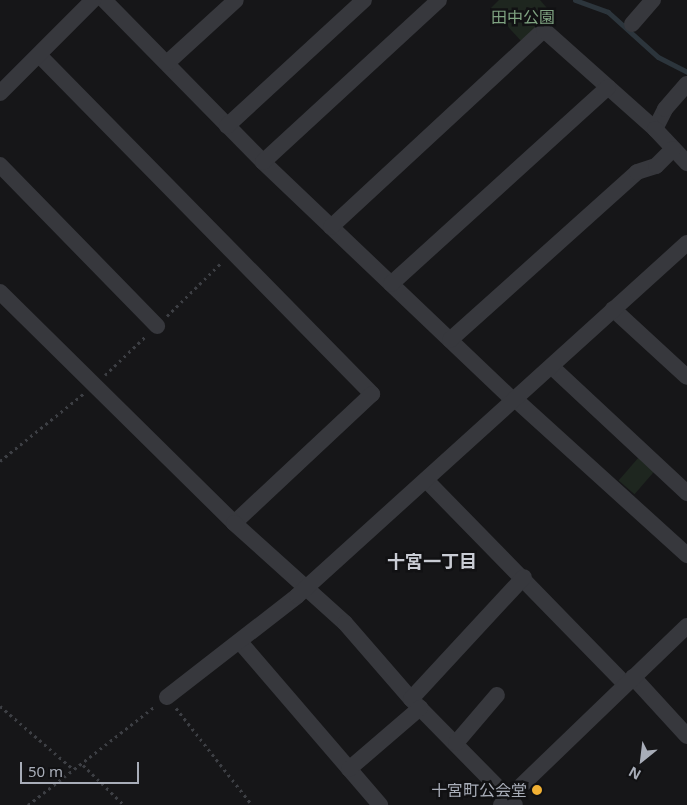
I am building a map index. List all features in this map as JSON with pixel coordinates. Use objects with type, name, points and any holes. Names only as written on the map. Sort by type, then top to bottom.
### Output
[{"type":"street","points":[[0,93],[40,56],[93,0]]},
{"type":"street","points":[[104,0],[227,126],[331,228],[515,400],[687,554]]},
{"type":"street","points":[[167,63],[236,0]]},
{"type":"street","points":[[227,126],[364,0]]},
{"type":"street","points":[[263,162],[439,0]]},
{"type":"street","points":[[632,24],[653,0]]},
{"type":"street","points":[[331,228],[544,30],[655,129],[687,162]]},
{"type":"street","points":[[40,56],[372,394],[234,522]]},
{"type":"street","points":[[655,129],[665,109],[687,84]]},
{"type":"street","points":[[391,284],[608,87]]},
{"type":"street","points":[[450,340],[638,172],[656,166],[673,149]]},
{"type":"street","points":[[0,164],[157,326]]},
{"type":"street","points":[[167,697],[240,642],[306,588],[614,309],[683,252]]},
{"type":"street","points":[[0,292],[93,386],[234,522],[363,641],[416,704],[456,743],[509,803],[629,680],[687,626]]},
{"type":"street","points":[[614,309],[687,377]]},
{"type":"street","points":[[552,367],[687,492]]},
{"type":"street","points":[[426,480],[687,736]]},
{"type":"street","points":[[348,769],[416,704],[524,577]]},
{"type":"street","points":[[240,642],[380,805]]},
{"type":"street","points":[[456,743],[497,695]]},
{"type":"path","points":[[0,460],[93,386]]},
{"type":"path","points":[[28,805],[73,769],[83,765],[167,697],[252,805]]},
{"type":"path","points":[[0,706],[73,769]]},
{"type":"path","points":[[83,765],[124,805]]},
{"type":"green space","name":"田中公園","points":[[499,0],[540,0],[547,8],[540,15],[545,21],[522,42],[491,8]]},
{"type":"green space","points":[[639,457],[655,471],[635,494],[619,480]]},
{"type":"waterway","points":[[575,0],[608,12],[658,57],[687,72]]},
{"type":"place","name":"十宮町公会堂","points":[[537,790]]},
{"type":"district","name":"十宮一丁目","points":[[432,561]]}]
